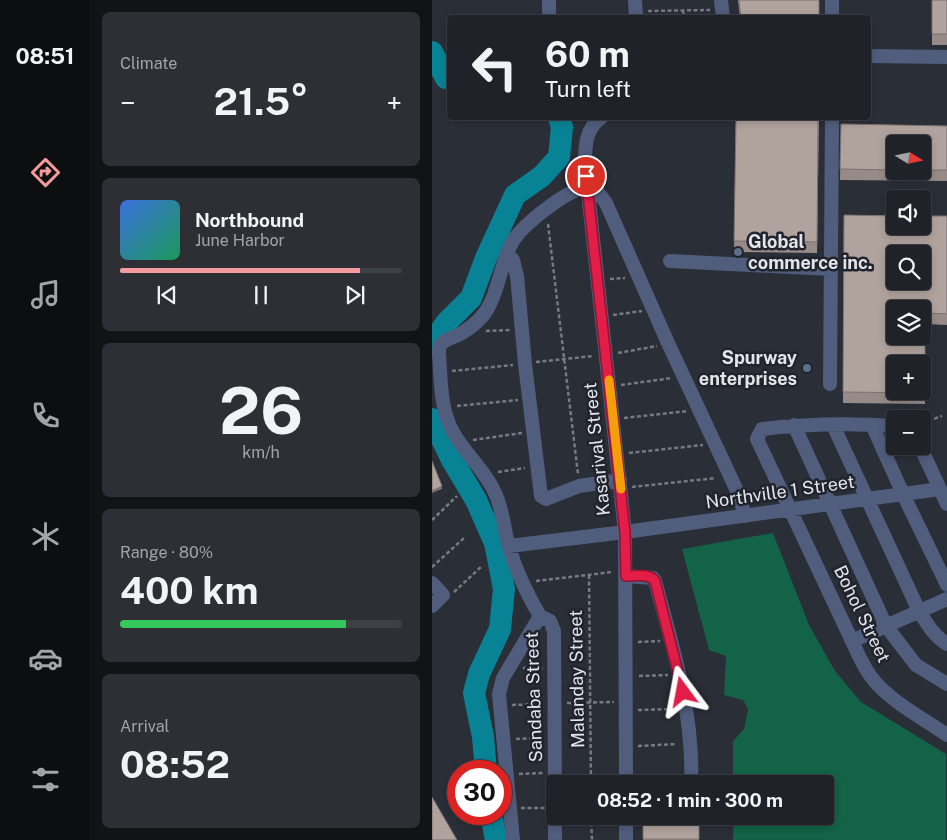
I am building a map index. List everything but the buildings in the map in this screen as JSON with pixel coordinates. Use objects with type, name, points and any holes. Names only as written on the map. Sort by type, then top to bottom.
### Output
[{"type":"street","points":[[549,0],[549,15]]},
{"type":"street","points":[[832,0],[832,15]]},
{"type":"street","points":[[871,56],[946,57]]},
{"type":"street","name":"Kasarival Street","points":[[596,120],[589,130],[585,146],[587,187],[625,532],[626,775]]},
{"type":"street","points":[[830,384],[832,120]]},
{"type":"street","points":[[505,760],[500,685],[540,616],[522,583],[509,546],[497,497],[484,474],[459,442],[449,425],[444,407],[440,372],[440,346],[462,333],[482,317],[489,306],[513,241],[523,228],[567,195],[587,187],[600,194],[606,202],[668,344],[738,493],[745,516]]},
{"type":"street","points":[[507,254],[515,267],[541,496],[546,499],[579,486],[620,484]]},
{"type":"street","points":[[670,261],[831,269]]},
{"type":"street","points":[[886,426],[794,425],[886,626],[916,665],[946,684]]},
{"type":"street","name":"Bohol Street","points":[[794,425],[762,429],[757,439],[852,641],[877,684],[892,697],[946,735]]},
{"type":"street","points":[[833,425],[920,611],[929,628],[946,644]]},
{"type":"street","points":[[872,425],[946,585]]},
{"type":"street","points":[[924,455],[946,504]]},
{"type":"street","name":"Northville 1 Street","points":[[509,546],[745,516],[940,488]]},
{"type":"street","points":[[626,573],[653,578],[680,675],[691,744],[691,775]]},
{"type":"street","points":[[432,583],[443,595],[432,606]]},
{"type":"street","points":[[852,641],[946,599]]},
{"type":"street","name":"Sandaba Street","points":[[540,616],[550,621],[552,625],[555,775]]},
{"type":"street","points":[[512,825],[513,840]]},
{"type":"street","points":[[555,825],[555,840]]},
{"type":"street","points":[[626,825],[626,840]]},
{"type":"path","points":[[636,9],[722,9]]},
{"type":"path","points":[[683,10],[684,15]]},
{"type":"path","points":[[546,209],[579,486]]},
{"type":"path","points":[[597,281],[639,276]]},
{"type":"path","points":[[601,316],[653,310]]},
{"type":"path","points":[[462,333],[522,329]]},
{"type":"path","points":[[440,372],[606,355],[668,344]]},
{"type":"path","points":[[609,386],[684,377]]},
{"type":"path","points":[[444,407],[530,399]]},
{"type":"path","points":[[613,419],[699,410]]},
{"type":"path","points":[[931,420],[942,416]]},
{"type":"path","points":[[459,442],[534,431]]},
{"type":"path","points":[[617,455],[715,444]]},
{"type":"path","points":[[484,474],[539,467]]},
{"type":"path","points":[[620,484],[730,476]]},
{"type":"path","points":[[432,520],[457,496]]},
{"type":"path","points":[[432,567],[464,538]]},
{"type":"path","points":[[443,595],[454,592],[482,566]]},
{"type":"path","points":[[522,583],[589,575],[626,573]]},
{"type":"path","name":"Malanday Street","points":[[589,575],[591,775]]},
{"type":"path","points":[[626,642],[671,641]]},
{"type":"path","points":[[509,668],[554,668]]},
{"type":"path","points":[[626,677],[680,675]]},
{"type":"path","points":[[500,706],[590,703],[686,708]]},
{"type":"path","points":[[503,739],[555,738]]},
{"type":"path","points":[[626,746],[691,744]]},
{"type":"path","points":[[512,774],[546,777]]},
{"type":"path","points":[[512,809],[546,808]]},
{"type":"path","points":[[591,825],[592,840]]},
{"type":"green space","points":[[773,533],[809,625],[835,671],[861,702],[946,754],[946,840],[733,840],[734,825],[834,825],[834,775],[733,775],[733,741],[744,729],[748,709],[743,700],[724,695],[726,656],[709,650],[682,549]]},
{"type":"waterway","points":[[432,52],[447,78]]},
{"type":"waterway","points":[[432,343],[447,322],[471,298],[486,258],[515,195],[542,176],[559,157],[562,127],[560,120]]},
{"type":"waterway","points":[[432,419],[451,458],[476,500],[495,543],[504,589],[500,629],[479,674],[474,693],[483,737],[485,760]]},
{"type":"waterway","points":[[493,825],[496,840]]},
{"type":"slow traffic","points":[[609,380],[621,489]]},
{"type":"place","name":"Global commerce inc.","points":[[738,252]]},
{"type":"place","name":"Spurway enterprises","points":[[807,368]]},
{"type":"route","points":[[586,176],[625,532],[626,576],[649,576],[655,581],[683,692]]}]
